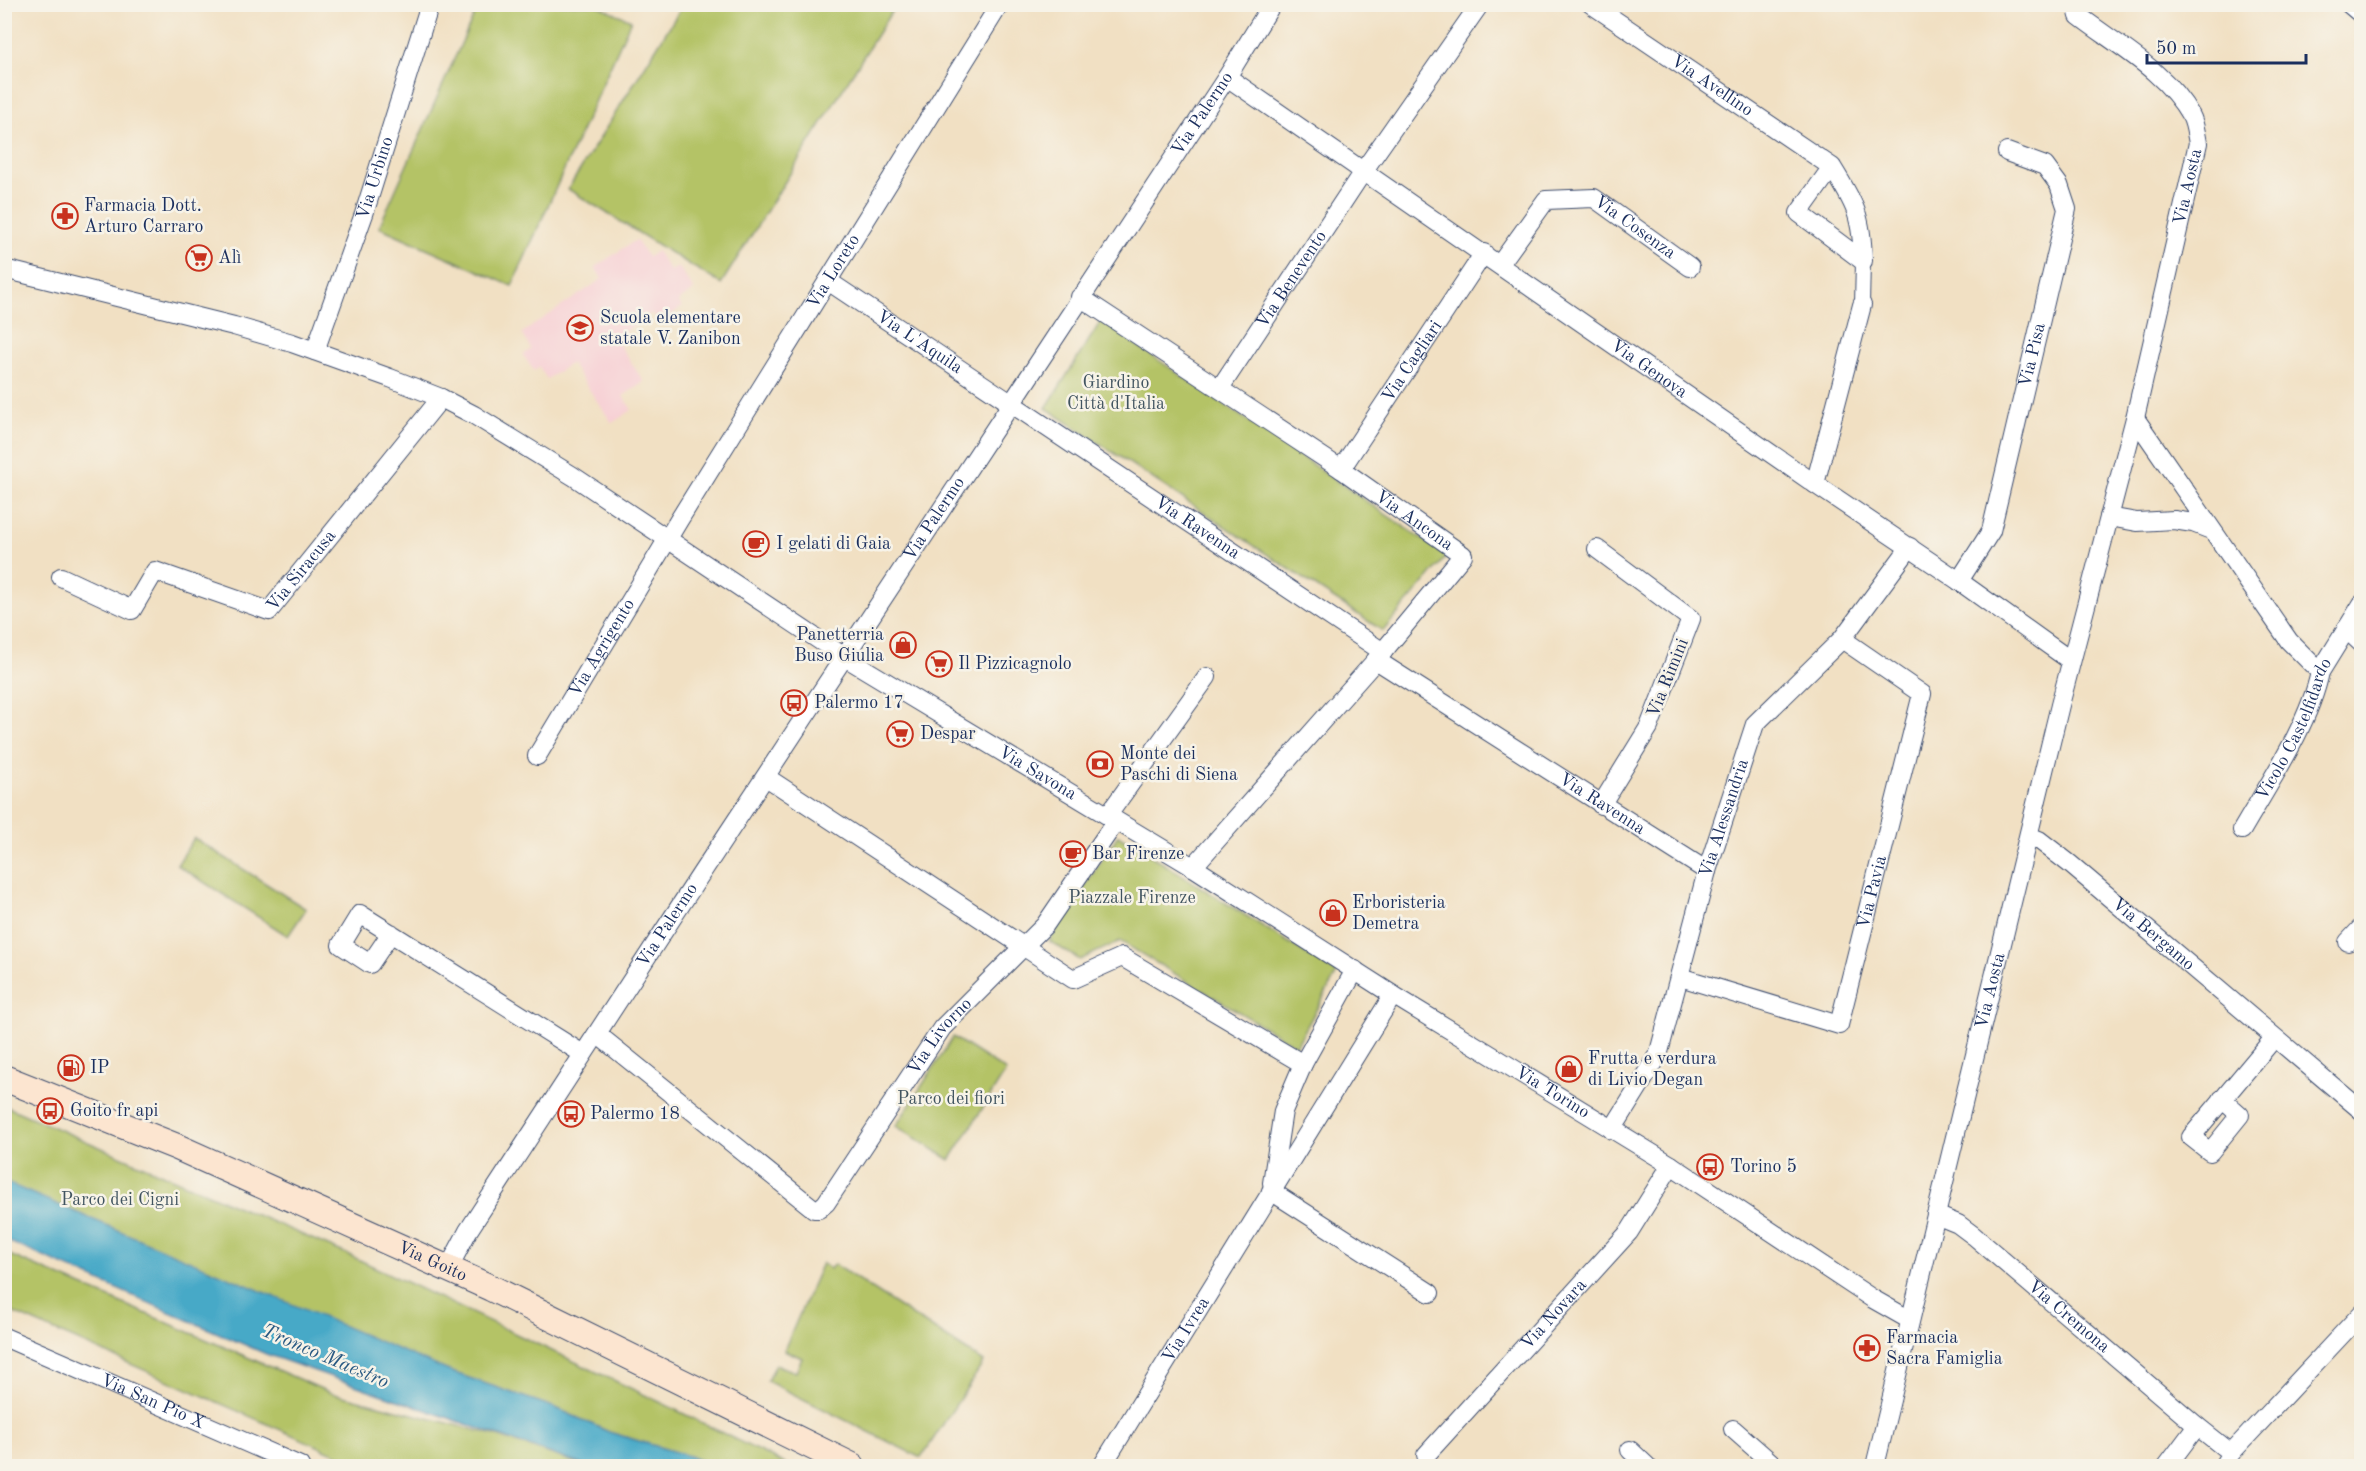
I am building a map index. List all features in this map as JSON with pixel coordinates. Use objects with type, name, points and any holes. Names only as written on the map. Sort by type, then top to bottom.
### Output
[{"type":"main road","name":"Via Goito","points":[[4,1078],[177,1147],[448,1269],[548,1316],[852,1467]]},
{"type":"street","name":"Via Urbino","points":[[315,351],[364,214],[430,4]]},
{"type":"street","name":"Via Loreto","points":[[668,539],[1000,4]]},
{"type":"street","name":"Via Palermo","points":[[448,1269],[466,1233],[1010,402],[1227,76],[1272,4]]},
{"type":"street","points":[[1364,170],[1480,4]]},
{"type":"street","name":"Via Avellino","points":[[1591,4],[1832,166],[1854,203],[1862,231],[1862,305],[1815,484]]},
{"type":"street","name":"Via Aosta","points":[[1875,1467],[2071,661],[2135,418],[2198,143],[2192,118],[2176,94],[2156,74],[2079,16],[2076,4]]},
{"type":"street","points":[[2349,4],[2361,15]]},
{"type":"street","name":"Via Genova","points":[[1227,76],[1815,484],[1910,547],[2071,661]]},
{"type":"street","name":"Via Pisa","points":[[1959,581],[1991,531],[2067,209],[2059,185],[2045,166],[2007,152]]},
{"type":"street","points":[[1832,166],[1799,213],[1863,261]]},
{"type":"street","name":"Via Benevento","points":[[1220,388],[1364,170]]},
{"type":"street","name":"Via Cosenza","points":[[1500,264],[1546,200],[1593,198],[1690,267]]},
{"type":"street","name":"Via Cagliari","points":[[1341,469],[1484,253]]},
{"type":"street","points":[[4,268],[234,326],[315,351],[441,398],[508,435],[843,656]]},
{"type":"street","name":"Via L'Aquila","points":[[828,281],[1010,402]]},
{"type":"street","name":"Via Ancona","points":[[1080,297],[1341,469],[1463,555],[1380,656],[1193,867]]},
{"type":"street","name":"Via Siracusa","points":[[61,577],[132,610],[155,572],[269,611],[441,398]]},
{"type":"street","name":"Via Ravenna","points":[[1010,402],[1380,656],[1601,805],[1707,872]]},
{"type":"street","points":[[2135,418],[2289,641],[2320,672]]},
{"type":"street","points":[[2109,516],[2136,522],[2174,520],[2193,523],[2211,530]]},
{"type":"street","name":"Via Agrigento","points":[[537,756],[668,539]]},
{"type":"street","name":"Via Alessandria","points":[[1612,1130],[1658,1056],[1707,872],[1755,724],[1842,639],[1910,547]]},
{"type":"street","name":"Via Rimini","points":[[1597,549],[1692,619],[1649,726],[1601,805]]},
{"type":"street","name":"Vicolo Castelfidardo","points":[[2242,830],[2293,742],[2318,685],[2320,672],[2361,604]]},
{"type":"street","points":[[2346,629],[2361,645]]},
{"type":"street","name":"Via Pavia","points":[[1680,977],[1839,1025],[1922,694],[1842,639]]},
{"type":"street","name":"Via Savona","points":[[843,656],[1193,867]]},
{"type":"street","points":[[1112,818],[1207,677]]},
{"type":"street","points":[[766,777],[1073,979],[1122,957],[1303,1064]]},
{"type":"street","name":"Via Livorno","points":[[597,1034],[814,1209],[823,1208],[942,1028],[1045,925],[1058,908],[1112,818]]},
{"type":"street","name":"Via Bergamo","points":[[2029,836],[2039,840],[2070,864],[2361,1111]]},
{"type":"street","name":"Via Torino","points":[[1193,867],[1393,995],[1671,1165],[1873,1299],[1910,1320]]},
{"type":"street","points":[[2348,942],[2361,927]]},
{"type":"street","points":[[391,933],[583,1054]]},
{"type":"street","name":"Via Ivrea","points":[[1271,1191],[1283,1111],[1303,1064],[1355,970]]},
{"type":"street","name":"Via Ivrea","points":[[1102,1467],[1393,995]]},
{"type":"street","points":[[2222,1099],[2274,1038]]},
{"type":"street","name":"Via Novara","points":[[1426,1455],[1629,1232],[1671,1165]]},
{"type":"street","points":[[1271,1191],[1430,1293]]},
{"type":"street","name":"Via Cremona","points":[[1936,1215],[1958,1224],[1974,1236],[2197,1426],[2227,1460],[2361,1313]]},
{"type":"street","name":"Via San Pio X","points":[[4,1337],[262,1459],[300,1467]]},
{"type":"street","points":[[2167,1467],[2197,1426]]},
{"type":"street","points":[[1733,1429],[1775,1467]]},
{"type":"street","points":[[1630,1450],[1647,1467]]},
{"type":"shaded area","name":"Scuola elementare statale V. Zanibon","points":[[636,240],[648,257],[657,251],[670,271],[679,267],[694,290],[678,301],[682,307],[660,322],[652,313],[615,338],[644,382],[623,396],[632,410],[612,423],[571,363],[547,379],[539,367],[534,371],[523,355],[531,349],[522,333],[602,279],[595,267]]},
{"type":"green space","points":[[479,4],[596,5],[631,20],[512,286],[379,227]]},
{"type":"green space","points":[[683,5],[895,6],[721,284],[568,189]]},
{"type":"green space","name":"Giardino Città d'Italia","points":[[1101,321],[1447,556],[1383,631],[1046,408]]},
{"type":"green space","name":"Piazzale Firenze","points":[[1118,835],[1337,973],[1296,1046],[1120,941],[1080,960],[1049,941]]},
{"type":"green space","points":[[194,838],[306,909],[288,936],[177,865]]},
{"type":"green space","name":"Parco dei fiori","points":[[953,1037],[1006,1071],[950,1160],[896,1126]]},
{"type":"green space","name":"Parco dei Cigni","points":[[5,1106],[349,1255],[666,1405],[789,1466],[713,1466],[689,1456],[609,1432],[556,1408],[449,1371],[5,1194]]},
{"type":"green space","points":[[5,1253],[331,1393],[494,1435],[586,1466],[363,1466],[5,1309]]},
{"type":"green space","points":[[822,1263],[830,1269],[834,1264],[984,1362],[921,1458],[767,1381],[776,1365],[796,1372],[802,1358],[784,1350]]},
{"type":"water","name":"Tronco Maestro","points":[[5,1182],[449,1371],[556,1408],[609,1432],[689,1456],[713,1466],[586,1466],[266,1354],[5,1240]]},
{"type":"place","name":"Farmacia Dott. Arturo Carraro","points":[[65,216]]},
{"type":"place","name":"Alì","points":[[199,258]]},
{"type":"place","name":"Scuola elementare statale V. Zanibon","points":[[580,328]]},
{"type":"place","name":"I gelati di Gaia","points":[[756,544]]},
{"type":"place","name":"Panetterria Buso Giulia","points":[[903,645]]},
{"type":"place","name":"Il Pizzicagnolo","points":[[939,664]]},
{"type":"place","name":"Palermo 17","points":[[794,703]]},
{"type":"place","name":"Despar","points":[[900,734]]},
{"type":"place","name":"Monte dei Paschi di Siena","points":[[1100,764]]},
{"type":"place","name":"Bar Firenze","points":[[1073,854]]},
{"type":"place","name":"Erboristeria Demetra","points":[[1333,913]]},
{"type":"place","name":"IP","points":[[71,1068]]},
{"type":"place","name":"Frutta e verdura di Livio Degan","points":[[1569,1069]]},
{"type":"place","name":"Goito fr api","points":[[50,1111]]},
{"type":"place","name":"Palermo 18","points":[[571,1114]]},
{"type":"place","name":"Torino 5","points":[[1710,1167]]},
{"type":"place","name":"Farmacia Sacra Famiglia","points":[[1867,1348]]}]
